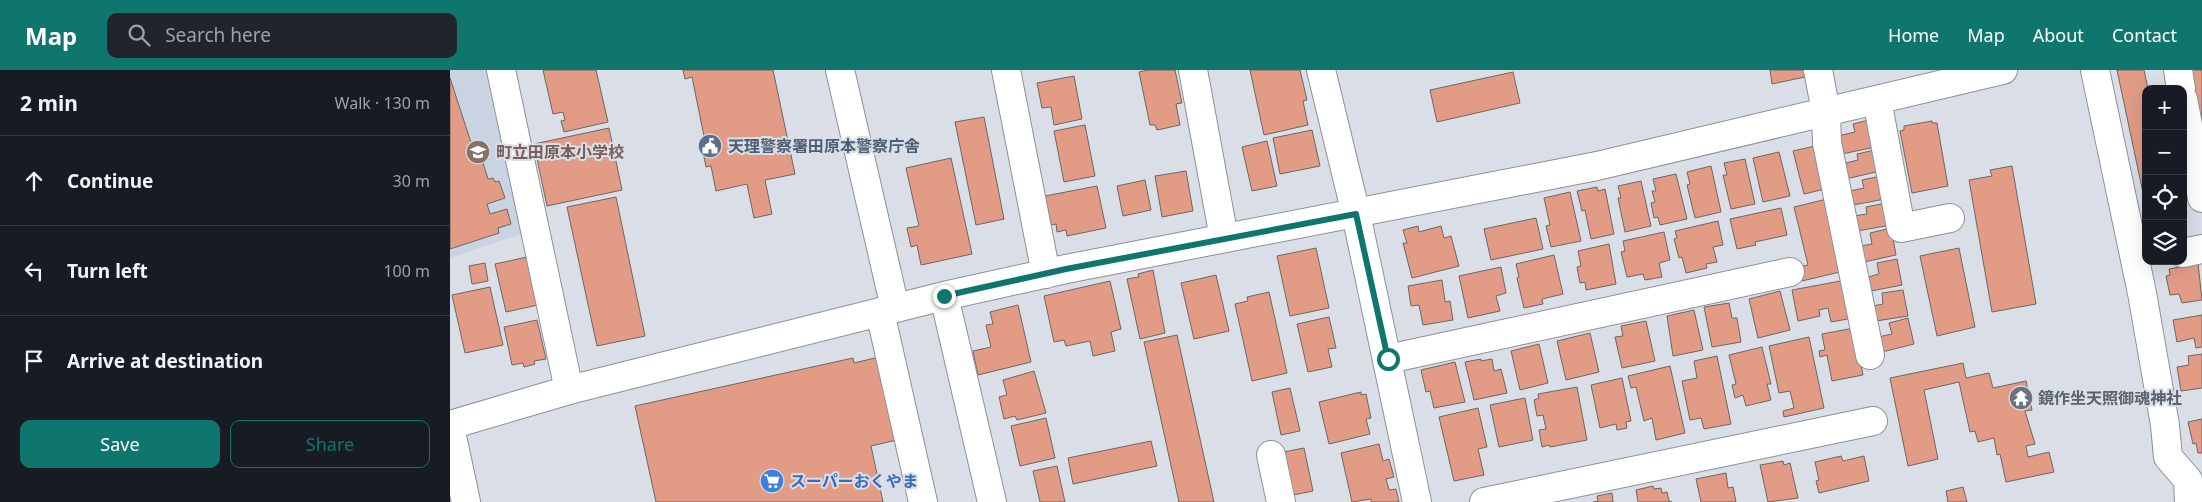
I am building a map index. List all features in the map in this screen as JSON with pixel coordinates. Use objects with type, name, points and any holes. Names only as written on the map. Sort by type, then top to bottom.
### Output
[{"type":"street","points":[[501,70],[569,390]]},
{"type":"street","points":[[840,70],[923,502]]},
{"type":"street","points":[[1006,70],[1046,274]]},
{"type":"street","points":[[1193,70],[1224,238]]},
{"type":"street","points":[[1321,70],[1356,214],[1388,359],[1416,502]]},
{"type":"street","points":[[1818,70],[1826,112],[1827,143],[1870,355]]},
{"type":"street","points":[[466,502],[450,426],[569,390],[944,296],[1224,238],[1597,166],[2003,70]]},
{"type":"street","points":[[2095,70],[2141,260],[2168,457],[2188,480],[2189,502]]},
{"type":"street","points":[[2178,70],[2180,85]]},
{"type":"street","points":[[1877,100],[1901,228],[1950,218]]},
{"type":"street","points":[[2187,119],[2202,198]]},
{"type":"street","points":[[2187,252],[2202,249]]},
{"type":"street","points":[[1388,359],[1790,272]]},
{"type":"street","points":[[944,296],[992,502]]},
{"type":"street","points":[[1484,502],[1873,421]]},
{"type":"street","points":[[1271,455],[1281,502]]},
{"type":"shaded area","name":"町立田原本小学校","points":[[450,70],[489,70],[523,233],[450,258]]},
{"type":"building","points":[[543,70],[596,70],[608,122],[564,132],[561,121],[565,120],[563,112],[553,114]]},
{"type":"building","points":[[683,70],[773,70],[795,174],[765,180],[772,214],[754,218],[747,184],[716,191],[711,166],[706,167],[701,142],[705,141],[692,77],[685,79]]},
{"type":"building","points":[[1175,70],[1182,103],[1176,104],[1180,125],[1157,130],[1155,125],[1150,125],[1139,72]]},
{"type":"building","points":[[1250,70],[1300,70],[1307,100],[1303,101],[1308,125],[1264,135]]},
{"type":"building","points":[[1770,70],[1804,70],[1805,77],[1772,84]]},
{"type":"building","points":[[2117,70],[2144,70],[2147,85],[2142,85],[2142,188]]},
{"type":"building","points":[[2190,70],[2202,70],[2202,134]]},
{"type":"building","points":[[1513,72],[1520,103],[1437,122],[1430,90]]},
{"type":"building","points":[[1074,76],[1082,119],[1054,125],[1051,107],[1042,108],[1037,83]]},
{"type":"building","points":[[450,78],[478,164],[483,163],[488,179],[493,178],[495,182],[499,181],[505,198],[487,204],[490,214],[507,209],[511,224],[498,228],[499,233],[450,249]]},
{"type":"building","points":[[984,117],[1004,219],[976,225],[955,122]]},
{"type":"building","points":[[1869,120],[1875,147],[1842,154],[1838,136],[1855,132],[1853,124]]},
{"type":"building","points":[[1932,121],[1932,123],[1937,123],[1948,186],[1912,193],[1900,131],[1904,130],[1904,126]]},
{"type":"building","points":[[1085,125],[1095,176],[1064,182],[1054,131]]},
{"type":"building","points":[[609,128],[622,190],[547,206],[534,144]]},
{"type":"building","points":[[1312,130],[1320,166],[1280,174],[1273,138]]},
{"type":"building","points":[[1267,141],[1277,186],[1252,191],[1242,147]]},
{"type":"building","points":[[1815,146],[1825,189],[1804,194],[1793,151]]},
{"type":"building","points":[[1875,150],[1880,171],[1846,179],[1842,164],[1858,160],[1857,154]]},
{"type":"building","points":[[1779,152],[1790,196],[1763,202],[1753,158]]},
{"type":"building","points":[[951,158],[972,254],[921,265],[917,245],[911,247],[907,228],[919,226],[906,168]]},
{"type":"building","points":[[1745,159],[1755,204],[1731,209],[1723,175],[1727,175],[1724,163]]},
{"type":"building","points":[[1711,166],[1721,212],[1695,218],[1687,185],[1690,184],[1687,172]]},
{"type":"building","points":[[2012,166],[2036,304],[1992,312],[1969,180],[1992,176],[1990,170]]},
{"type":"building","points":[[1186,171],[1193,211],[1162,217],[1155,176]]},
{"type":"building","points":[[1676,174],[1687,219],[1660,225],[1658,217],[1654,218],[1651,203],[1655,202],[1652,191],[1656,191],[1653,179]]},
{"type":"building","points":[[1881,176],[1885,199],[1853,205],[1850,191],[1864,188],[1862,180]]},
{"type":"building","points":[[1145,180],[1151,210],[1123,216],[1117,186]]},
{"type":"building","points":[[1641,181],[1651,226],[1625,232],[1618,198],[1621,198],[1618,186]]},
{"type":"building","points":[[1097,186],[1106,228],[1067,236],[1066,230],[1057,232],[1056,224],[1051,225],[1045,196]]},
{"type":"building","points":[[1597,187],[1598,191],[1605,189],[1614,234],[1591,239],[1585,210],[1582,211],[1577,191]]},
{"type":"building","points":[[1570,192],[1581,241],[1551,247],[1546,226],[1550,225],[1544,198]]},
{"type":"building","points":[[616,197],[645,336],[597,346],[567,207]]},
{"type":"building","points":[[1827,199],[1844,271],[1802,281],[1799,267],[1808,265],[1794,207]]},
{"type":"building","points":[[1886,203],[1891,225],[1857,231],[1854,216],[1867,214],[1866,207]]},
{"type":"building","points":[[1781,208],[1787,235],[1755,242],[1756,245],[1737,249],[1730,219]]},
{"type":"building","points":[[1536,218],[1543,249],[1491,260],[1484,229]]},
{"type":"building","points":[[1718,221],[1723,245],[1713,247],[1717,262],[1706,264],[1707,268],[1686,273],[1682,257],[1679,258],[1674,239],[1677,238],[1675,231]]},
{"type":"building","points":[[1418,226],[1419,232],[1441,226],[1444,238],[1451,236],[1459,266],[1412,278],[1403,243],[1407,243],[1403,230]]},
{"type":"building","points":[[1891,228],[1896,255],[1864,262],[1861,246],[1872,244],[1870,233]]},
{"type":"building","points":[[1664,232],[1670,260],[1659,263],[1662,277],[1645,280],[1643,274],[1627,277],[1621,252],[1625,251],[1623,241]]},
{"type":"building","points":[[1609,244],[1616,284],[1586,290],[1585,282],[1580,283],[1577,267],[1581,266],[1578,251]]},
{"type":"building","points":[[1316,248],[1329,308],[1290,316],[1277,256]]},
{"type":"building","points":[[1959,248],[1975,327],[1937,336],[1920,256]]},
{"type":"building","points":[[1554,255],[1563,294],[1542,299],[1543,304],[1524,308],[1517,278],[1519,277],[1516,264]]},
{"type":"building","points":[[527,257],[538,305],[506,312],[495,264]]},
{"type":"building","points":[[1897,259],[1902,285],[1871,291],[1868,277],[1879,274],[1877,263]]},
{"type":"building","points":[[485,263],[488,281],[472,284],[469,266]]},
{"type":"building","points":[[2198,263],[2202,300],[2182,303],[2179,294],[2170,295],[2166,276],[2170,275],[2169,269]]},
{"type":"building","points":[[1501,267],[1506,293],[1496,296],[1500,311],[1468,318],[1459,276]]},
{"type":"building","points":[[1153,270],[1165,333],[1140,339],[1127,279],[1139,277],[1138,274]]},
{"type":"building","points":[[1216,275],[1229,331],[1194,339],[1181,283]]},
{"type":"building","points":[[1442,280],[1445,302],[1450,301],[1453,320],[1423,325],[1419,305],[1411,306],[1408,286]]},
{"type":"building","points":[[1846,280],[1853,318],[1831,322],[1828,308],[1819,310],[1820,316],[1798,321],[1792,290]]},
{"type":"building","points":[[1110,281],[1121,329],[1111,332],[1115,351],[1093,356],[1090,341],[1066,346],[1064,340],[1054,342],[1044,296]]},
{"type":"building","points":[[490,287],[503,345],[465,353],[452,295]]},
{"type":"building","points":[[1903,290],[1908,316],[1876,321],[1873,306],[1883,304],[1882,293]]},
{"type":"building","points":[[1780,291],[1790,330],[1758,338],[1749,299]]},
{"type":"building","points":[[1269,292],[1287,373],[1252,381],[1235,304],[1248,301],[1247,297]]},
{"type":"building","points":[[1729,303],[1732,318],[1737,318],[1741,342],[1712,347],[1704,307]]},
{"type":"building","points":[[1018,305],[1031,362],[978,375],[973,351],[991,347],[986,325],[993,324],[990,312]]},
{"type":"building","points":[[1694,310],[1703,350],[1673,356],[1667,316]]},
{"type":"building","points":[[2202,315],[2202,347],[2196,348],[2194,338],[2177,342],[2173,320]]},
{"type":"building","points":[[1329,317],[1336,348],[1328,349],[1332,367],[1308,372],[1297,324]]},
{"type":"building","points":[[1908,318],[1914,344],[1882,352],[1878,337],[1892,334],[1889,323]]},
{"type":"building","points":[[537,320],[546,359],[534,361],[535,364],[524,367],[523,363],[512,365],[504,327]]},
{"type":"building","points":[[1646,321],[1655,361],[1622,368],[1615,337],[1623,336],[1621,326]]},
{"type":"building","points":[[1854,328],[1863,375],[1832,381],[1827,355],[1820,357],[1819,351],[1825,350],[1822,334]]},
{"type":"building","points":[[1590,333],[1599,372],[1566,380],[1557,341]]},
{"type":"building","points":[[1177,335],[1214,502],[1179,502],[1144,342]]},
{"type":"building","points":[[1809,337],[1824,408],[1784,417],[1783,411],[1794,408],[1790,391],[1779,393],[1769,346]]},
{"type":"building","points":[[1539,344],[1548,383],[1520,390],[1511,351]]},
{"type":"building","points":[[1762,347],[1771,384],[1767,384],[1771,400],[1746,406],[1743,395],[1735,398],[1732,385],[1736,384],[1729,355]]},
{"type":"building","points":[[2202,354],[2202,388],[2181,391],[2177,367],[2189,365],[2188,356]]},
{"type":"building","points":[[1717,356],[1731,424],[1704,429],[1701,418],[1690,420],[1682,381],[1697,378],[1694,361]]},
{"type":"building","points":[[879,357],[897,440],[871,446],[883,502],[656,502],[635,406],[853,358],[854,363]]},
{"type":"building","points":[[1481,359],[1481,361],[1492,359],[1494,371],[1501,369],[1507,393],[1474,400],[1465,362]]},
{"type":"building","points":[[1455,362],[1465,402],[1434,408],[1430,391],[1426,392],[1421,370]]},
{"type":"building","points":[[1963,363],[1966,378],[1989,373],[1993,388],[2026,381],[2032,410],[2025,411],[2035,444],[2026,446],[2028,457],[2049,452],[2054,472],[2006,482],[2000,454],[1997,455],[1994,438],[1978,442],[1975,431],[1970,432],[1959,382],[1924,390],[1938,459],[1908,466],[1890,378]]},
{"type":"building","points":[[1670,366],[1685,433],[1656,440],[1652,418],[1644,421],[1636,387],[1631,388],[1628,376]]},
{"type":"building","points":[[1034,371],[1046,413],[1017,420],[1015,416],[1004,419],[999,397],[1007,395],[1003,380]]},
{"type":"building","points":[[1622,378],[1631,421],[1626,422],[1627,428],[1617,430],[1616,424],[1600,428],[1591,385]]},
{"type":"building","points":[[1577,387],[1587,440],[1542,447],[1539,430],[1546,429],[1543,415],[1537,416],[1534,400],[1539,398],[1538,394]]},
{"type":"building","points":[[1290,388],[1300,431],[1281,435],[1272,392]]},
{"type":"building","points":[[1361,392],[1361,395],[1366,394],[1371,418],[1366,419],[1370,434],[1329,444],[1319,402]]},
{"type":"building","points":[[1525,398],[1533,440],[1499,447],[1490,405]]},
{"type":"building","points":[[1478,408],[1487,447],[1478,449],[1484,475],[1454,481],[1439,417]]},
{"type":"building","points":[[1046,418],[1055,458],[1020,466],[1011,426]]},
{"type":"building","points":[[2202,419],[2202,453],[2198,453],[2196,443],[2193,444],[2188,422]]},
{"type":"building","points":[[1151,441],[1157,466],[1073,484],[1068,458]]},
{"type":"building","points":[[1379,444],[1383,461],[1389,459],[1394,477],[1386,479],[1389,490],[1396,489],[1399,502],[1371,502],[1371,499],[1352,502],[1341,453]]},
{"type":"building","points":[[1304,448],[1313,491],[1293,495],[1284,452]]},
{"type":"building","points":[[1841,456],[1843,461],[1864,456],[1869,481],[1819,493],[1816,481],[1819,480],[1815,462]]},
{"type":"building","points":[[1783,461],[1784,465],[1790,463],[1798,498],[1768,502],[1760,465]]},
{"type":"building","points":[[1057,466],[1065,502],[1040,502],[1033,471]]},
{"type":"building","points":[[1726,473],[1728,488],[1733,487],[1736,502],[1701,502],[1696,479]]},
{"type":"building","points":[[1653,486],[1654,489],[1661,488],[1662,493],[1667,492],[1669,501],[1672,502],[1638,502],[1636,490]]},
{"type":"building","points":[[1963,487],[1967,502],[1948,502],[1946,491]]},
{"type":"building","points":[[1612,493],[1613,502],[1593,502],[1598,501],[1597,496]]},
{"type":"place","name":"天理警察署田原本警察庁舎","points":[[710,146]]},
{"type":"place","name":"町立田原本小学校","points":[[478,152]]},
{"type":"place","name":"鏡作坐天照御魂神社","points":[[2021,398]]},
{"type":"place","name":"スーパーおくやま","points":[[772,481]]},
{"type":"route","points":[[944,296],[1066,269],[1356,214],[1388,359]]}]
